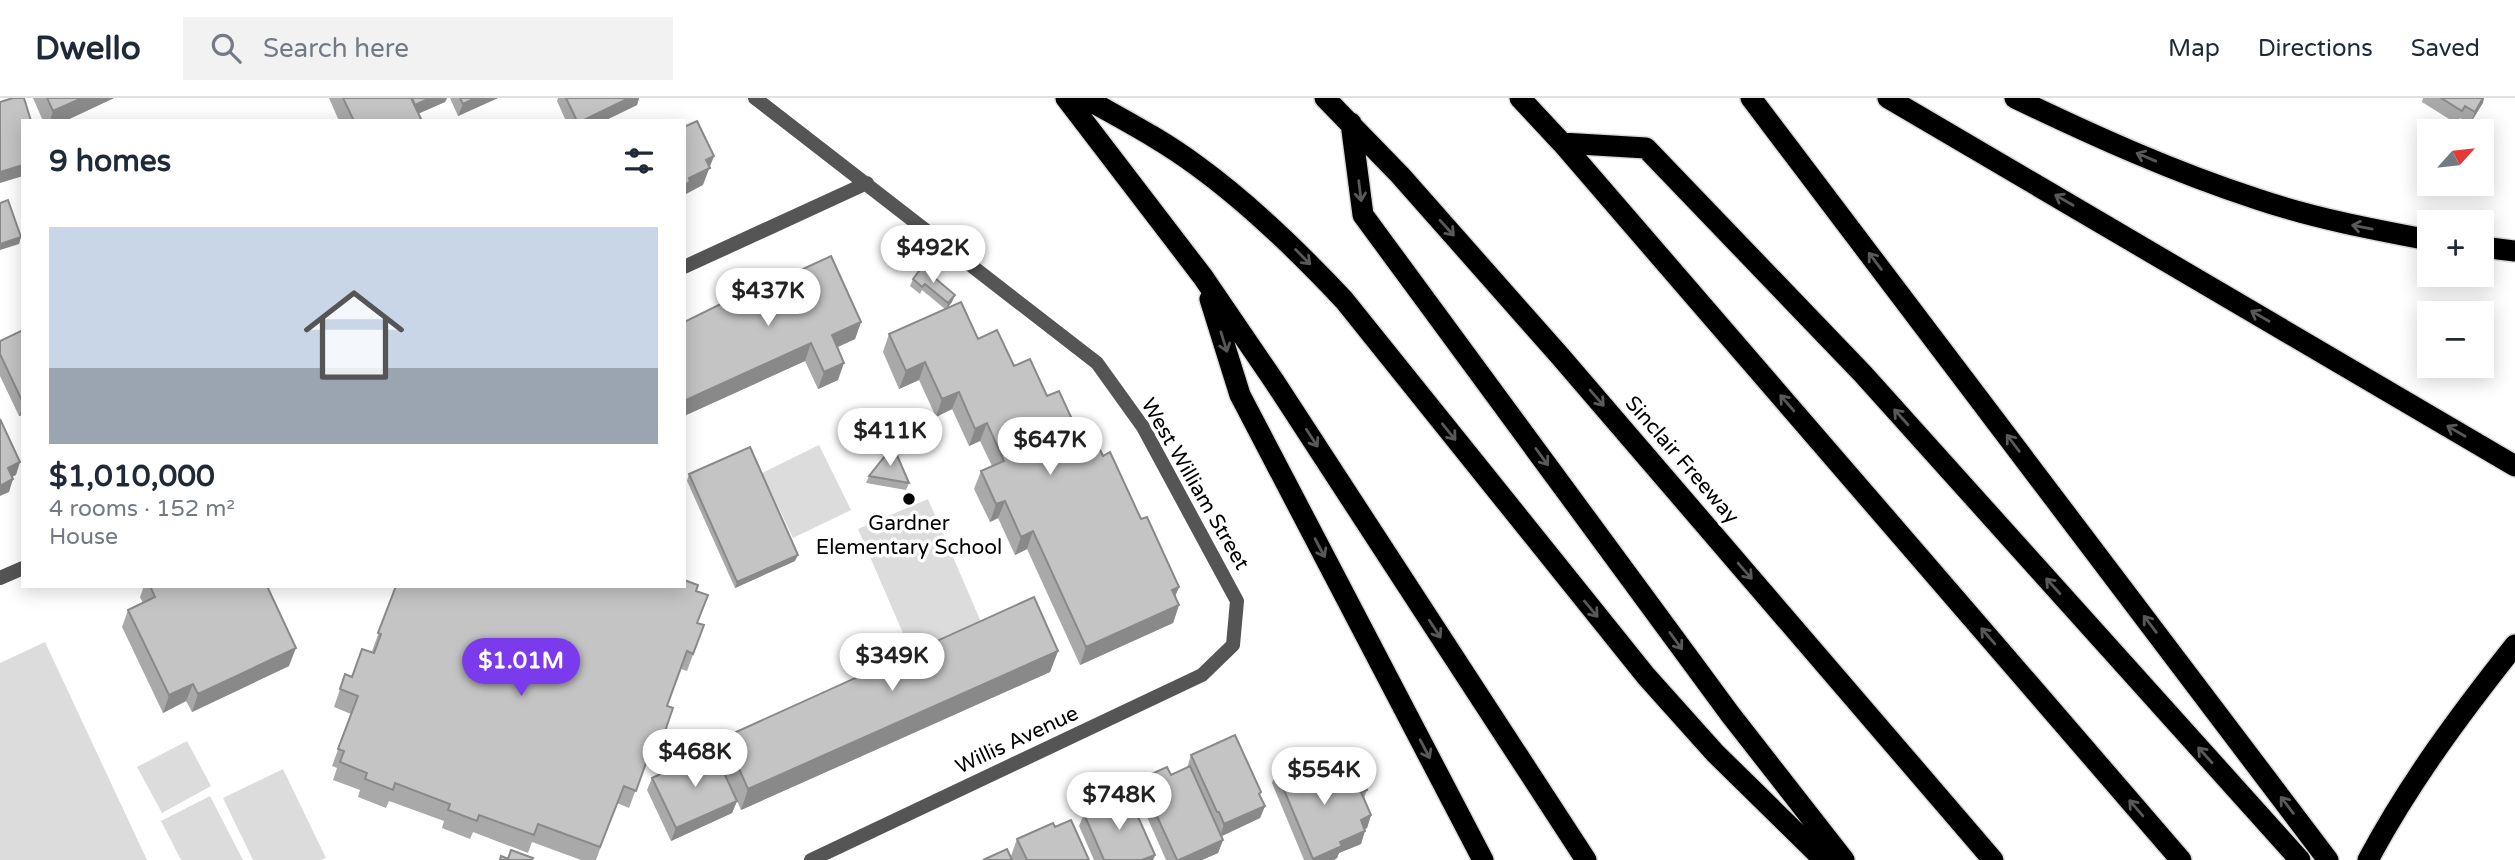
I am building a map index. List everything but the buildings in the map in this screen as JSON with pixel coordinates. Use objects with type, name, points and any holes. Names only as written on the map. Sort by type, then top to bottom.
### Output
[{"type":"highway","points":[[1066,98],[1203,277],[1274,381],[1586,860]]},
{"type":"highway","points":[[1085,98],[1136,126],[1195,164],[1253,211],[1301,255],[1343,300],[1646,676],[1715,753],[1824,860]]},
{"type":"highway","name":"Sinclair Freeway","points":[[1325,98],[1351,123],[1560,356],[1993,860]]},
{"type":"highway","points":[[1520,98],[1562,143],[2181,860]]},
{"type":"highway","points":[[1751,98],[2328,860]]},
{"type":"highway","points":[[1888,98],[2515,466]]},
{"type":"highway","points":[[2015,98],[2107,141],[2258,200],[2349,224],[2417,238]]},
{"type":"highway","points":[[1351,123],[1363,215],[1730,714],[1844,860]]},
{"type":"highway","points":[[1562,143],[1646,148],[1863,374],[2300,860]]},
{"type":"highway","points":[[2494,248],[2515,251]]},
{"type":"highway","points":[[1203,277],[1240,395],[1483,860]]},
{"type":"highway","points":[[2368,860],[2442,743],[2515,645]]},
{"type":"street","name":"West William Street","points":[[755,98],[1097,363],[1143,427],[1237,601],[1233,645]]},
{"type":"street","points":[[686,266],[867,183]]},
{"type":"street","points":[[0,578],[21,569]]},
{"type":"street","name":"Willis Avenue","points":[[811,860],[1202,675],[1233,645]]},
{"type":"shaded area","points":[[819,445],[851,510],[793,538],[762,473]]},
{"type":"shaded area","points":[[928,499],[981,622],[911,652],[858,529]]},
{"type":"shaded area","points":[[45,642],[147,860],[0,860],[0,663]]},
{"type":"shaded area","points":[[187,741],[211,786],[162,813],[137,767]]},
{"type":"shaded area","points":[[283,769],[326,858],[253,860],[223,798]]},
{"type":"shaded area","points":[[210,796],[243,860],[181,860],[161,821]]},
{"type":"place","name":"Gardner Elementary School","points":[[909,499]]}]
